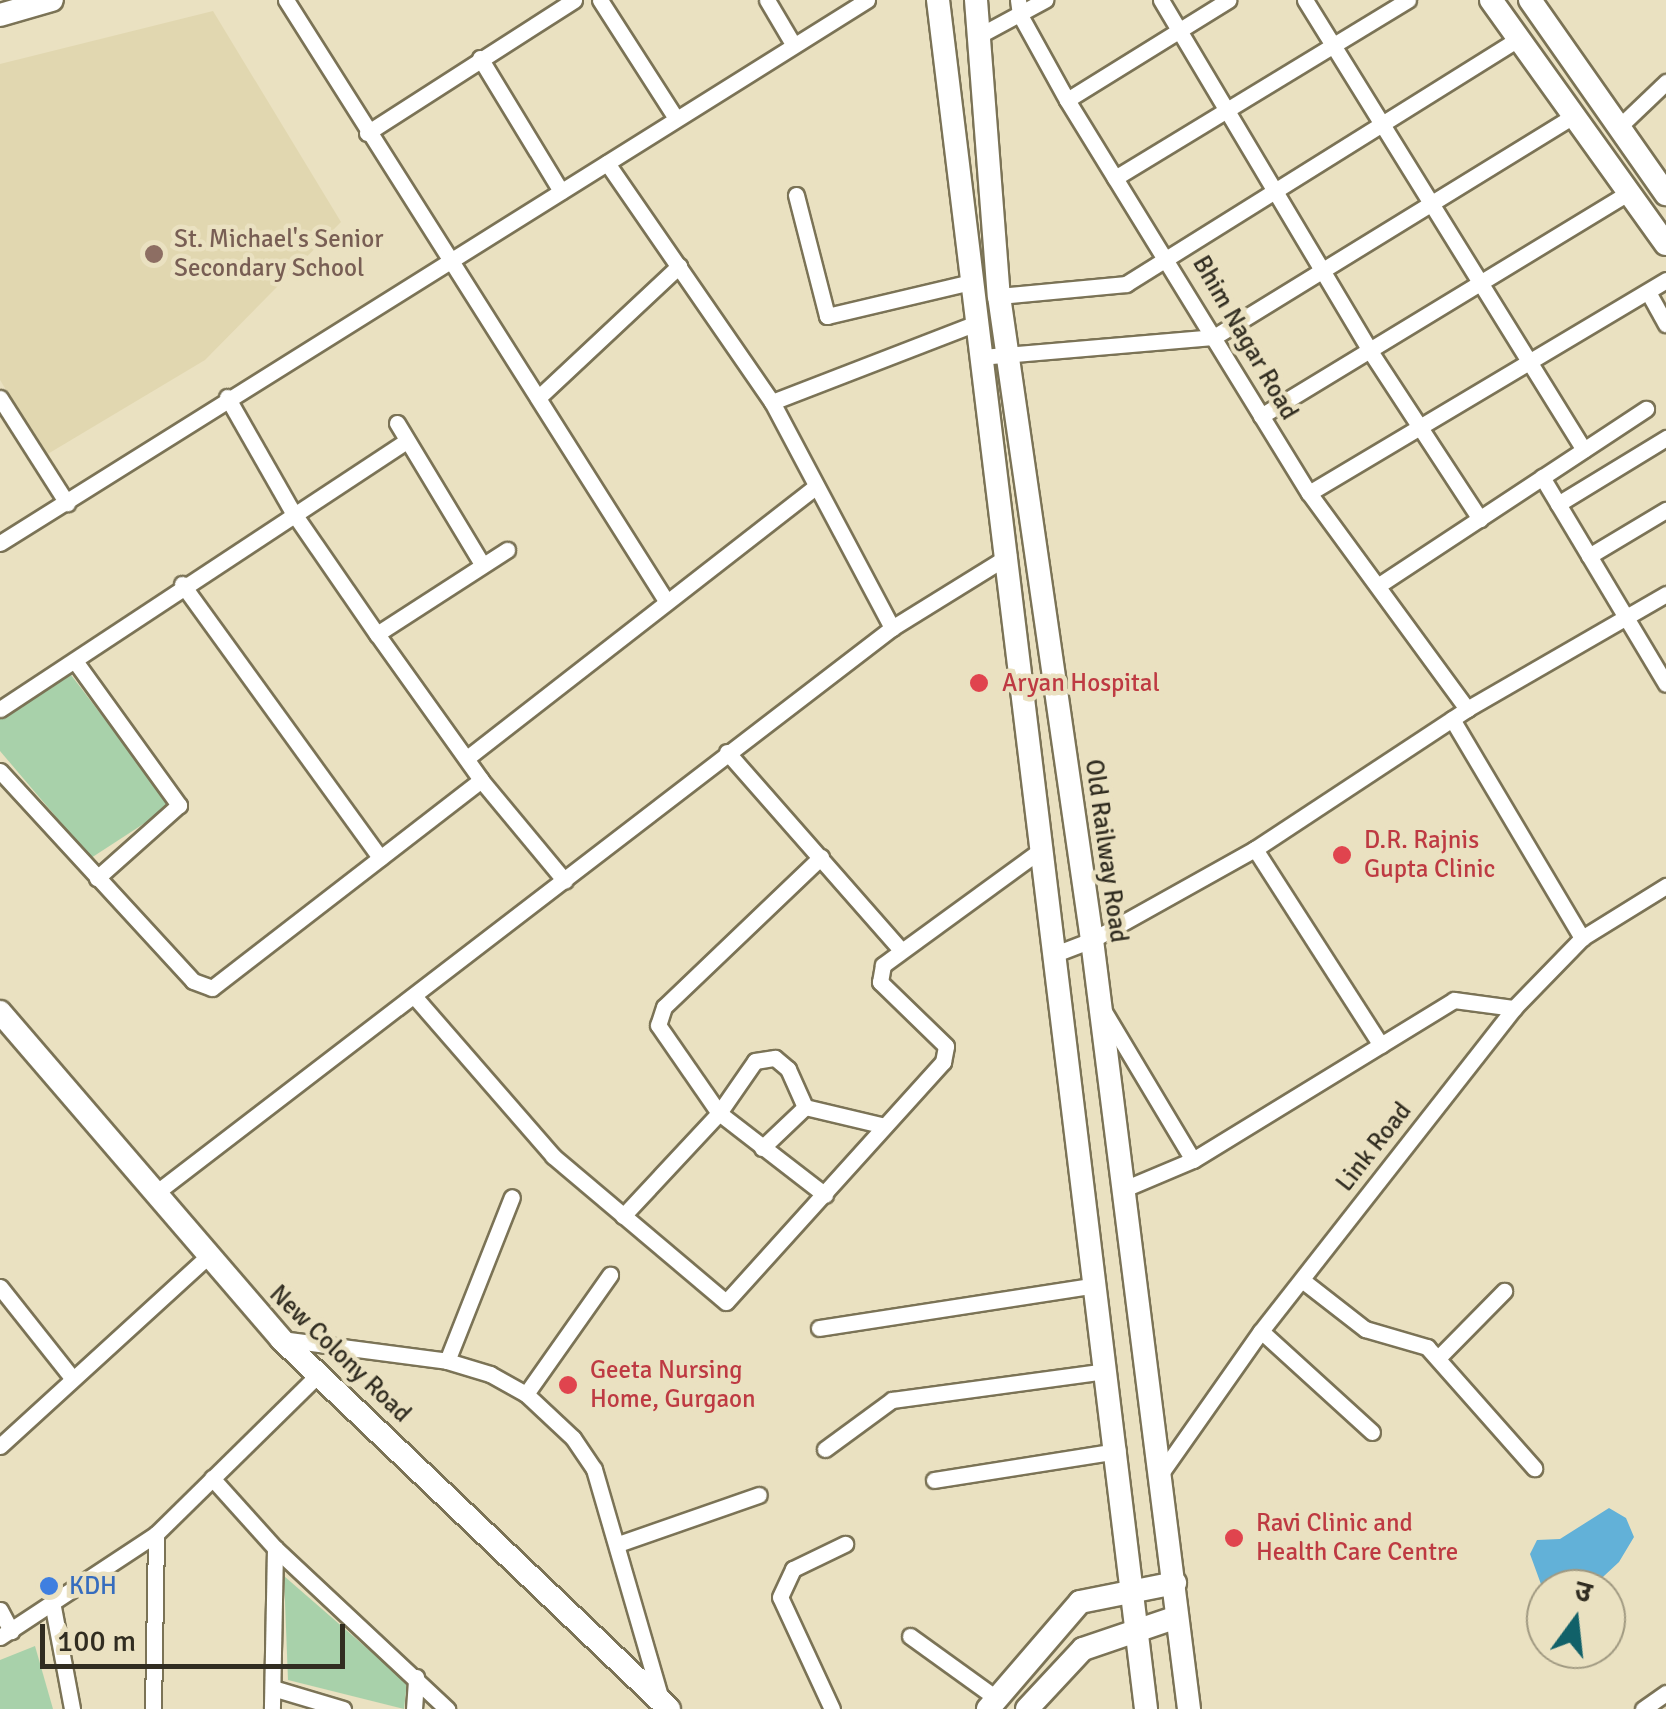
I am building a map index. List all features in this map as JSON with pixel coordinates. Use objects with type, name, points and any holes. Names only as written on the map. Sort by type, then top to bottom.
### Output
[{"type":"main road","points":[[0,15],[52,0]]},
{"type":"main road","points":[[938,0],[1118,1451],[1146,1709]]},
{"type":"main road","name":"Old Railway Road","points":[[976,0],[982,34],[999,296],[1092,940],[1189,1709]]},
{"type":"main road","points":[[1490,0],[1666,244]]},
{"type":"main road","points":[[1537,3],[1666,194]]},
{"type":"main road","name":"New Colony Road","points":[[0,1012],[157,1192],[207,1258],[281,1339],[665,1706]]},
{"type":"main road","points":[[992,1704],[1080,1602],[1130,1588],[1175,1583]]},
{"type":"main road","points":[[1027,1709],[1082,1649],[1135,1626],[1178,1617]]},
{"type":"street","points":[[286,0],[665,599]]},
{"type":"street","points":[[368,132],[574,0]]},
{"type":"street","points":[[600,0],[675,117]]},
{"type":"street","points":[[767,0],[793,44]]},
{"type":"street","points":[[0,543],[226,397],[867,0]]},
{"type":"street","points":[[982,34],[1019,8],[1044,0]]},
{"type":"street","points":[[1161,0],[1370,351],[1480,518]]},
{"type":"street","points":[[1067,100],[1228,0]]},
{"type":"street","points":[[1305,0],[1526,367],[1584,450]]},
{"type":"street","points":[[1115,178],[1408,0]]},
{"type":"street","name":"Bhim Nagar Road","points":[[1019,8],[1067,100],[1168,255],[1309,494],[1467,709]]},
{"type":"street","points":[[999,296],[1114,288],[1278,194],[1518,40]]},
{"type":"street","points":[[480,58],[561,191]]},
{"type":"street","points":[[1620,126],[1666,82]]},
{"type":"street","points":[[981,357],[1214,337],[1575,115]]},
{"type":"street","points":[[607,162],[772,402],[892,628]]},
{"type":"street","points":[[1262,416],[1630,192]]},
{"type":"street","points":[[796,195],[827,316],[972,282]]},
{"type":"street","points":[[539,397],[679,266]]},
{"type":"street","points":[[1309,494],[1666,280]]},
{"type":"street","points":[[1648,292],[1666,324]]},
{"type":"street","points":[[772,402],[977,323]]},
{"type":"street","points":[[226,397],[292,511],[377,634],[481,780],[565,881]]},
{"type":"street","points":[[0,398],[67,502]]},
{"type":"street","points":[[1378,585],[1646,408]]},
{"type":"street","points":[[396,424],[482,564]]},
{"type":"street","points":[[1558,504],[1666,438]]},
{"type":"street","points":[[0,709],[292,511],[407,441]]},
{"type":"street","points":[[1542,477],[1666,684]]},
{"type":"street","points":[[467,758],[665,599],[815,487]]},
{"type":"street","points":[[1589,556],[1666,510]]},
{"type":"street","points":[[377,634],[507,550]]},
{"type":"street","points":[[157,1192],[892,628],[1008,556]]},
{"type":"street","points":[[182,584],[380,858]]},
{"type":"street","points":[[1055,954],[1092,940],[1255,849],[1467,709],[1666,594]]},
{"type":"street","points":[[75,661],[179,805],[96,878]]},
{"type":"street","points":[[1452,719],[1582,938]]},
{"type":"street","points":[[727,752],[900,949]]},
{"type":"street","points":[[0,771],[193,981],[212,988],[481,780]]},
{"type":"street","points":[[414,996],[554,1156],[726,1302],[825,1195],[946,1053],[940,1036],[880,982],[882,965],[1042,849]]},
{"type":"street","points":[[1255,849],[1380,1045]]},
{"type":"street","points":[[820,856],[658,1019],[661,1032],[719,1113],[825,1195]]},
{"type":"street","name":"Link Road","points":[[1159,1476],[1260,1331],[1514,1008],[1582,938],[1666,886]]},
{"type":"street","points":[[1124,1189],[1193,1160],[1454,1000],[1514,1008]]},
{"type":"street","points":[[1098,1002],[1193,1160]]},
{"type":"street","points":[[623,1216],[719,1113],[755,1061],[766,1056],[788,1069],[805,1107]]},
{"type":"street","points":[[805,1107],[881,1125]]},
{"type":"street","points":[[762,1148],[805,1107]]},
{"type":"street","points":[[446,1361],[512,1197]]},
{"type":"street","points":[[0,1446],[207,1258]]},
{"type":"street","points":[[526,1394],[610,1275]]},
{"type":"street","points":[[1302,1280],[1365,1329],[1416,1339],[1439,1357],[1534,1468]]},
{"type":"street","points":[[818,1328],[1096,1285]]},
{"type":"street","points":[[0,1287],[73,1379]]},
{"type":"street","points":[[1439,1357],[1504,1291]]},
{"type":"street","points":[[1260,1331],[1372,1432]]},
{"type":"street","points":[[281,1339],[446,1361],[526,1394],[573,1438],[594,1469],[665,1706]]},
{"type":"street","points":[[825,1449],[892,1400],[1107,1371]]},
{"type":"street","points":[[0,1610],[6,1634],[53,1607],[156,1534],[319,1374]]},
{"type":"street","points":[[934,1480],[1118,1451]]},
{"type":"street","points":[[212,1478],[275,1548],[446,1709]]},
{"type":"street","points":[[618,1544],[759,1495]]},
{"type":"street","points":[[152,1709],[156,1534]]},
{"type":"street","points":[[832,1709],[780,1597],[793,1569],[845,1544]]},
{"type":"street","points":[[272,1709],[276,1689],[275,1548]]},
{"type":"street","points":[[53,1607],[72,1709]]},
{"type":"street","points":[[910,1636],[992,1704]]},
{"type":"street","points":[[414,1709],[416,1677]]},
{"type":"street","points":[[276,1689],[343,1709]]},
{"type":"street","points":[[1643,1709],[1666,1693]]},
{"type":"shaded area","name":"St. Michael's Senior Secondary School","points":[[213,11],[341,222],[205,360],[46,455],[0,380],[0,64]]},
{"type":"green space","points":[[68,671],[171,806],[91,858],[0,751],[0,715]]},
{"type":"green space","points":[[284,1576],[407,1683],[404,1709],[288,1680]]},
{"type":"green space","points":[[35,1646],[53,1709],[0,1709],[0,1660]]},
{"type":"water","points":[[1609,1508],[1626,1518],[1634,1537],[1611,1569],[1535,1569],[1530,1554],[1537,1540],[1560,1539]]},
{"type":"place","name":"St. Michael's Senior Secondary School","points":[[154,254]]},
{"type":"place","name":"Aryan Hospital","points":[[979,683]]},
{"type":"place","name":"D.R. Rajnis Gupta Clinic","points":[[1342,855]]},
{"type":"place","name":"Geeta Nursing Home, Gurgaon","points":[[568,1385]]},
{"type":"place","name":"Ravi Clinic and Health Care Centre","points":[[1234,1538]]},
{"type":"place","name":"KDH","points":[[49,1586]]}]
